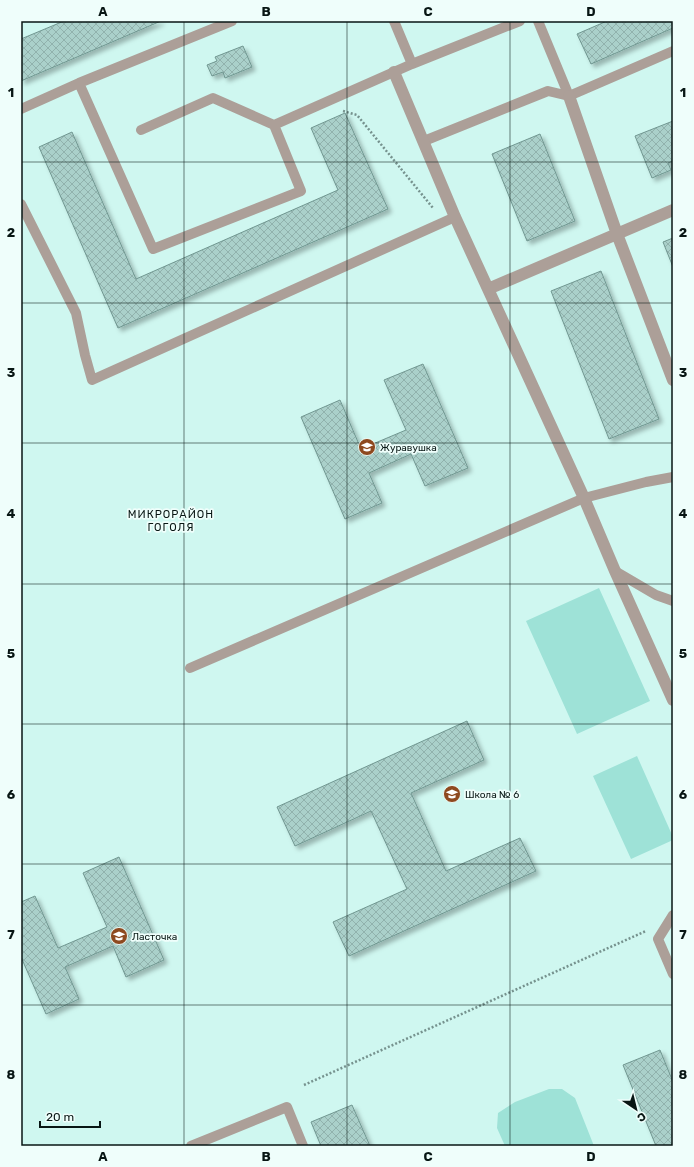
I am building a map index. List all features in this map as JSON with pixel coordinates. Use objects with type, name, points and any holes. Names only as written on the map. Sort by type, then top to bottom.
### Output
[{"type":"street","points":[[394,72],[455,217],[584,498],[673,700]]},
{"type":"street","points":[[569,96],[617,234],[673,380]]},
{"type":"street","points":[[488,289],[673,210]]},
{"type":"lane","points":[[21,109],[79,83],[232,21]]},
{"type":"lane","points":[[394,21],[412,64]]},
{"type":"lane","points":[[274,125],[412,64],[520,21]]},
{"type":"lane","points":[[538,21],[569,96]]},
{"type":"lane","points":[[424,141],[548,91],[569,96],[673,51]]},
{"type":"lane","points":[[79,83],[153,249],[301,191],[274,125],[213,98],[142,130]]},
{"type":"lane","points":[[21,204],[76,313],[92,380],[455,217]]},
{"type":"lane","points":[[190,668],[584,498],[673,476]]},
{"type":"lane","points":[[615,571],[656,595],[673,601]]},
{"type":"lane","points":[[671,917],[658,939],[673,974]]},
{"type":"lane","points":[[191,1146],[287,1107],[303,1146]]},
{"type":"path","points":[[318,105],[357,115],[436,212],[455,217]]},
{"type":"path","points":[[304,1085],[671,917]]},
{"type":"green space","points":[[599,588],[650,701],[577,734],[526,621]]},
{"type":"green space","points":[[637,756],[673,840],[631,859],[593,776]]},
{"type":"green space","points":[[549,1089],[562,1089],[575,1098],[594,1146],[505,1146],[497,1128],[498,1113],[515,1102]]},
{"type":"building","points":[[64,21],[161,21],[21,81],[21,39]]},
{"type":"building","points":[[607,21],[673,21],[673,28],[591,64],[577,34]]},
{"type":"building","points":[[243,46],[252,67],[225,78],[223,72],[212,76],[207,65],[217,61],[215,57]]},
{"type":"building","points":[[345,113],[388,209],[118,328],[39,147],[72,132],[136,279],[338,190],[311,128]]},
{"type":"building","points":[[673,121],[673,161],[668,163],[671,170],[652,178],[635,136]]},
{"type":"building","points":[[540,134],[575,221],[527,241],[492,154]]},
{"type":"building","points":[[673,238],[673,267],[663,242]]},
{"type":"building","points":[[601,271],[659,419],[609,439],[551,291]]},
{"type":"building","points":[[423,364],[468,468],[425,486],[411,454],[369,473],[382,503],[345,519],[301,417],[340,400],[361,449],[406,430],[384,380]]},
{"type":"building","points":[[467,721],[484,760],[411,793],[446,871],[520,838],[536,871],[349,956],[333,922],[407,889],[371,811],[295,846],[277,807]]},
{"type":"building","name":"Ласточка","points":[[119,857],[164,960],[126,977],[113,946],[65,967],[79,999],[46,1014],[21,957],[21,902],[35,896],[58,948],[107,927],[83,873]]},
{"type":"building","points":[[660,1050],[673,1082],[673,1146],[656,1146],[623,1065]]},
{"type":"building","points":[[352,1105],[370,1146],[321,1146],[311,1122]]},
{"type":"place","name":"Журавушка","points":[[367,447]]},
{"type":"place","name":"Школа № 6","points":[[452,794]]},
{"type":"place","name":"Ласточка","points":[[119,936]]},
{"type":"district","name":"МИКРОРАЙОН ГОГОЛЯ","points":[[171,520]]}]
